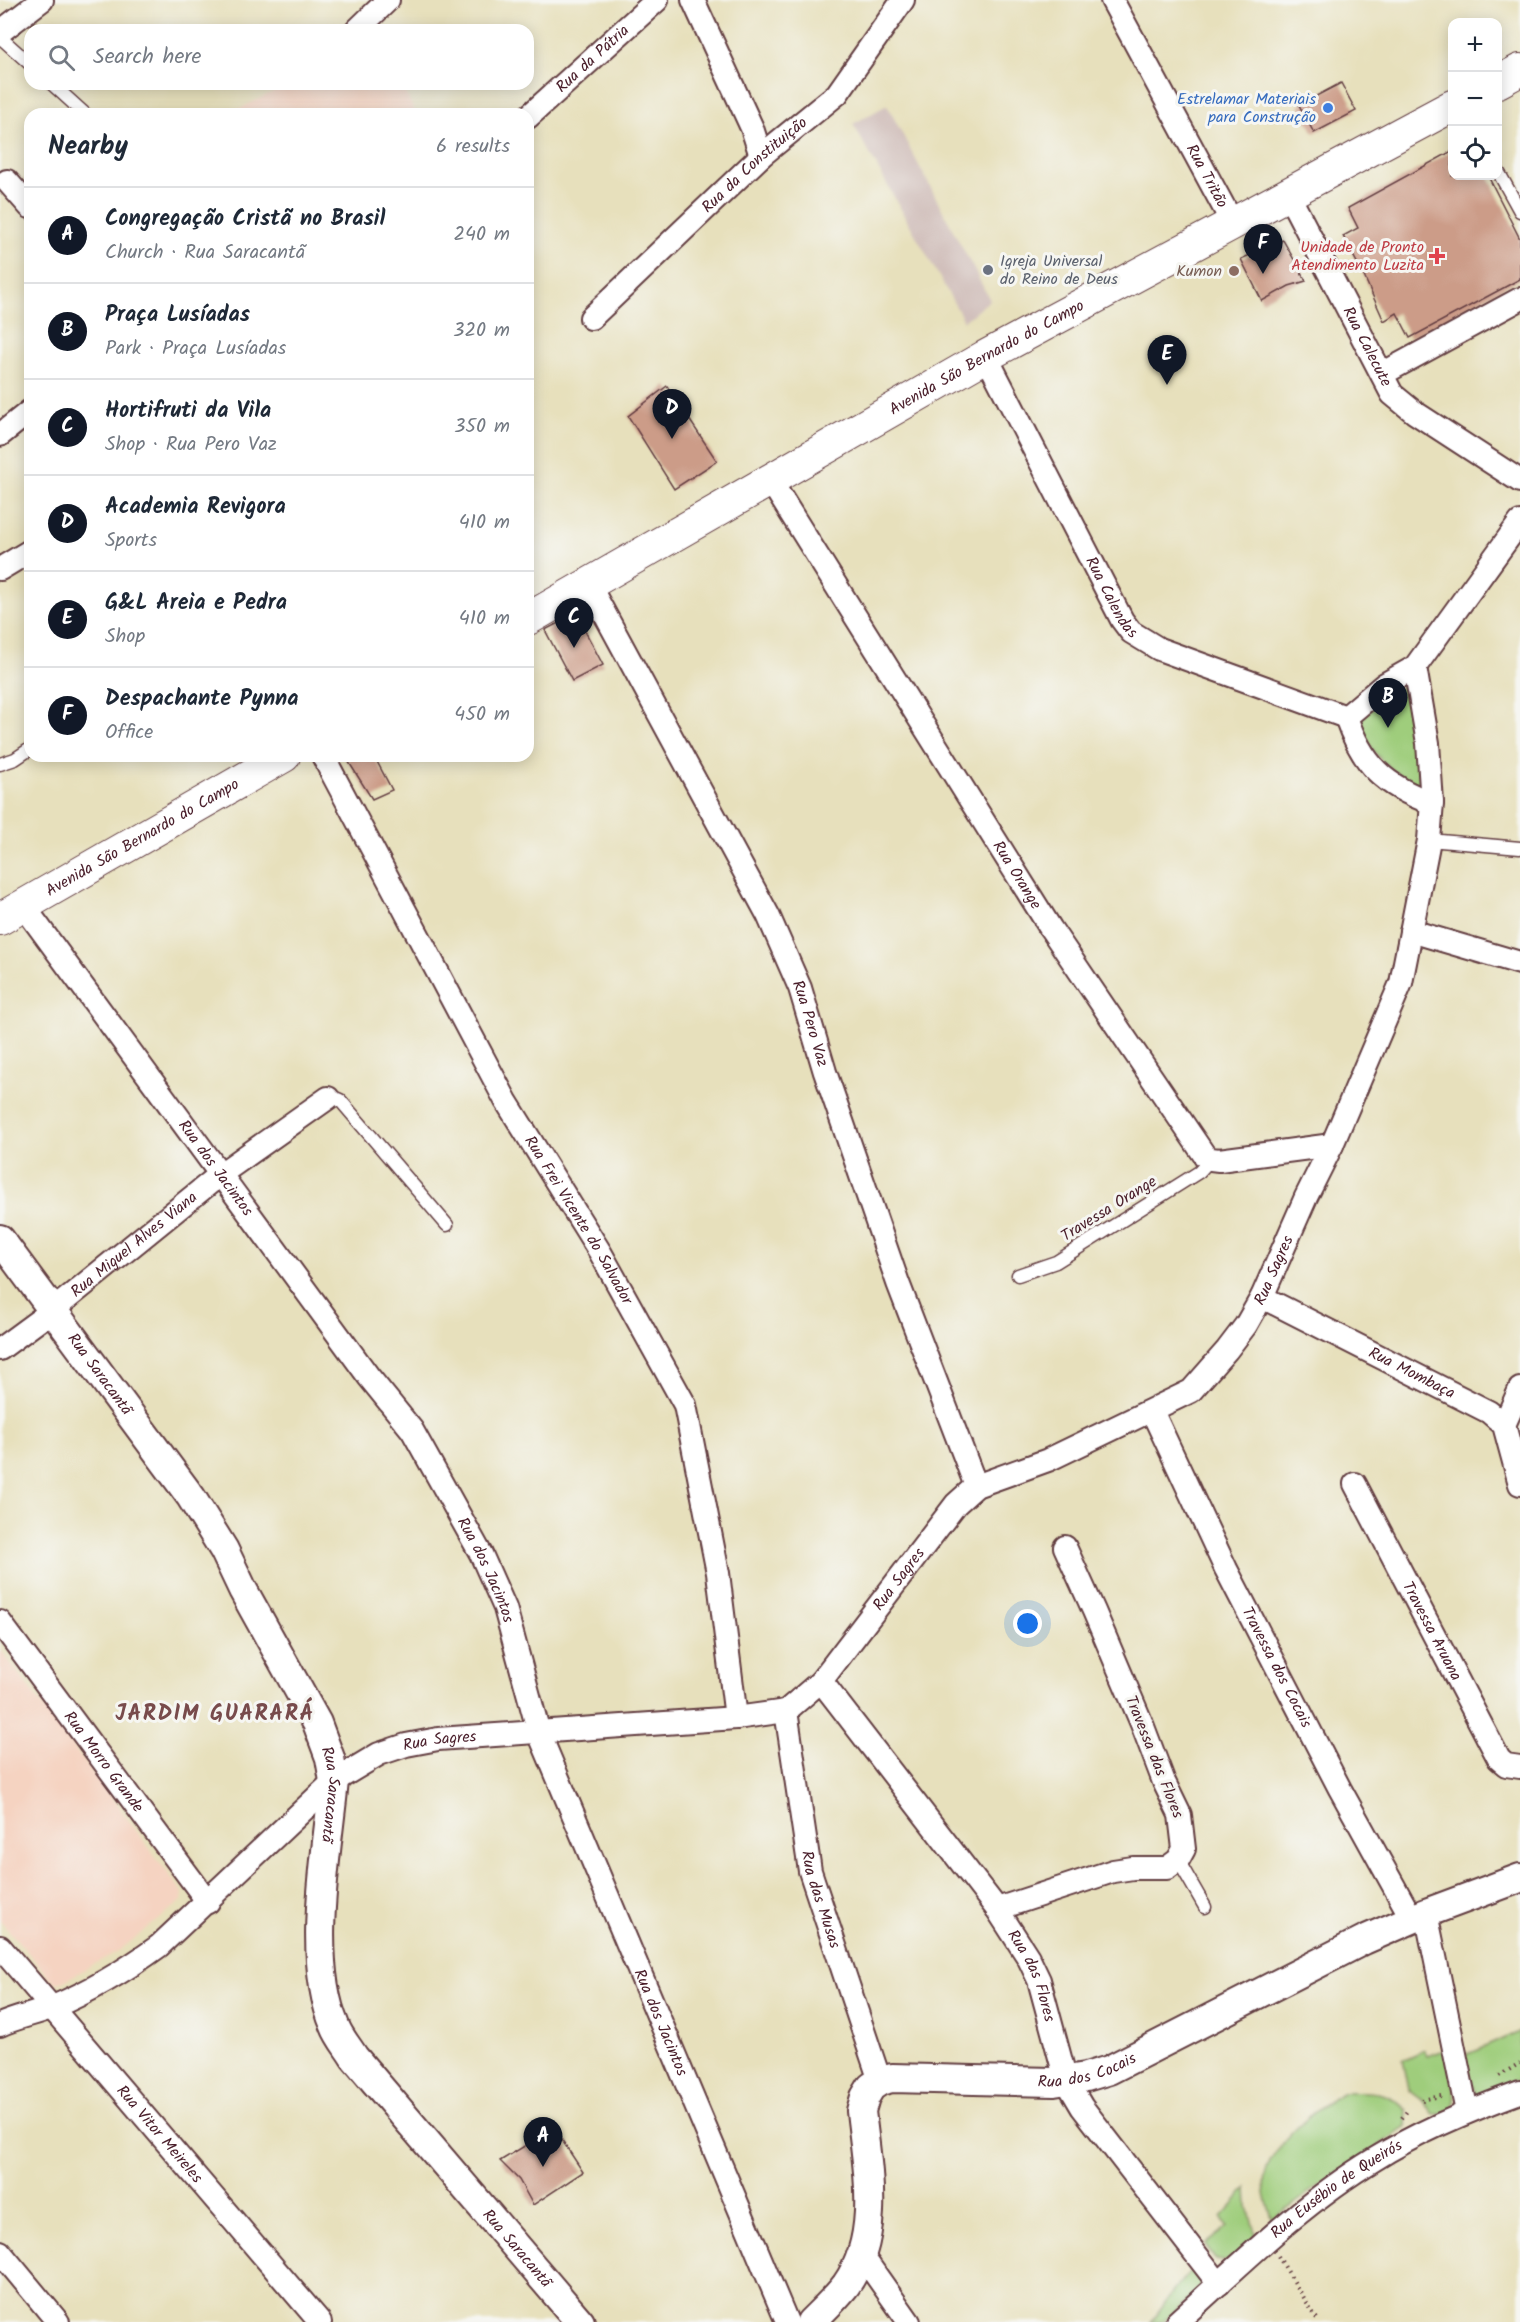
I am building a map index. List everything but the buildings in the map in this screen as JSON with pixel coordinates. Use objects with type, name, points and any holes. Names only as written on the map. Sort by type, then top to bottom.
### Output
[{"type":"main road","points":[[1502,79],[1520,70]]},
{"type":"main road","name":"Avenida São Bernardo do Campo","points":[[534,617],[986,356],[1448,108]]},
{"type":"main road","name":"Avenida São Bernardo do Campo","points":[[12,912],[274,762]]},
{"type":"street","points":[[0,34],[42,0]]},
{"type":"street","points":[[363,24],[388,0]]},
{"type":"street","name":"Rua da Pátria","points":[[534,112],[657,0]]},
{"type":"street","points":[[693,0],[752,128],[761,156]]},
{"type":"street","name":"Rua da Constituição","points":[[591,318],[761,156],[837,94],[903,0]]},
{"type":"street","name":"Rua Tritão","points":[[1112,0],[1233,224]]},
{"type":"street","points":[[7,181],[24,200]]},
{"type":"street","name":"Rua Calecute","points":[[1288,194],[1392,394],[1399,401],[1520,480]]},
{"type":"street","points":[[1382,374],[1520,299]]},
{"type":"street","name":"Rua Calendas","points":[[986,356],[1122,620],[1131,632],[1159,649],[1346,717]]},
{"type":"street","points":[[0,435],[24,416]]},
{"type":"street","name":"Rua Orange","points":[[770,480],[1052,929],[1194,1141],[1210,1159]]},
{"type":"street","points":[[1431,803],[1400,790],[1386,781],[1368,763],[1354,741],[1346,717],[1385,684],[1415,667],[1520,522]]},
{"type":"street","points":[[0,569],[24,555]]},
{"type":"street","name":"Rua Pero Vaz","points":[[589,585],[768,915],[800,988],[829,1083],[898,1283],[976,1485]]},
{"type":"street","name":"Rua Sagres","points":[[0,2025],[52,2007],[133,1965],[159,1946],[208,1902],[334,1781],[379,1754],[406,1745],[438,1739],[736,1718],[786,1711],[821,1681],[956,1504],[976,1485],[1048,1460],[1191,1391],[1233,1342],[1262,1297],[1306,1197],[1332,1145],[1401,983],[1429,840],[1431,803],[1428,743],[1415,667]]},
{"type":"street","name":"Rua Frei Vicente do Salvador","points":[[325,762],[506,1101],[600,1252],[685,1405],[718,1573],[736,1718]]},
{"type":"street","name":"Rua dos Jacintos","points":[[12,912],[222,1173],[369,1377],[412,1430],[453,1500],[481,1554],[505,1608],[539,1733],[787,2322]]},
{"type":"street","points":[[1411,931],[1520,963]]},
{"type":"street","name":"Rua Miguel Alves Viana","points":[[0,1349],[53,1310],[222,1173],[328,1098]]},
{"type":"street","points":[[1210,1159],[1238,1158],[1332,1145]]},
{"type":"street","name":"Rua Saracantã","points":[[0,1239],[191,1497],[224,1550],[243,1590],[317,1723],[330,1758],[334,1781],[320,1926],[320,1963],[325,1995],[335,2027],[361,2066],[580,2322]]},
{"type":"street","name":"Rua Mombaça","points":[[1262,1297],[1472,1402],[1489,1412],[1504,1425]]},
{"type":"street","points":[[1520,1389],[1504,1425],[1520,1484]]},
{"type":"street","name":"Travessa dos Cocais","points":[[1152,1411],[1226,1569],[1340,1789],[1419,1916],[1467,2112]]},
{"type":"street","name":"Travessa Aruana","points":[[1355,1485],[1499,1759],[1506,1765],[1520,1767]]},
{"type":"street","name":"Travessa das Flores","points":[[1065,1547],[1180,1815],[1184,1849],[1178,1860]]},
{"type":"street","name":"Rua Morro Grande","points":[[0,1622],[208,1902]]},
{"type":"street","name":"Rua das Flores","points":[[821,1681],[997,1909],[1039,1980],[1066,2080],[1083,2107],[1219,2284]]},
{"type":"street","name":"Rua das Musas","points":[[786,1711],[810,1871],[880,2081]]},
{"type":"street","points":[[997,1909],[1113,1871],[1133,1868],[1167,1868],[1178,1860]]},
{"type":"street","name":"Rua dos Cocais","points":[[880,2081],[892,2078],[1041,2082],[1086,2077],[1132,2059],[1364,1940],[1419,1916],[1520,1878]]},
{"type":"street","name":"Rua Vitor Meireles","points":[[0,1947],[320,2322]]},
{"type":"street","points":[[811,2322],[845,2285],[861,2254],[867,2234],[870,2201],[861,2111],[871,2087],[880,2081]]},
{"type":"street","name":"Rua Eusébio de Queirós","points":[[1177,2322],[1268,2240],[1324,2194],[1374,2159],[1467,2112],[1520,2092]]},
{"type":"street","points":[[0,2252],[58,2322]]},
{"type":"street","points":[[861,2254],[909,2322]]},
{"type":"lane","points":[[0,34],[24,58]]},
{"type":"lane","points":[[59,90],[78,108]]},
{"type":"lane","points":[[1502,178],[1520,211]]},
{"type":"lane","points":[[0,764],[24,754]]},
{"type":"lane","points":[[1429,840],[1520,848]]},
{"type":"lane","name":"Rua Miguel Alves Viana","points":[[328,1098],[340,1100],[447,1225]]},
{"type":"lane","name":"Travessa Orange","points":[[1018,1275],[1056,1262],[1101,1235],[1199,1172],[1210,1159]]},
{"type":"lane","points":[[1178,1860],[1205,1907]]},
{"type":"path","points":[[1422,2100],[1455,2093]]},
{"type":"path","points":[[1268,2240],[1319,2322]]},
{"type":"shaded area","points":[[277,90],[404,90],[413,108],[241,108]]},
{"type":"shaded area","points":[[887,105],[990,300],[964,321],[853,124]]},
{"type":"shaded area","points":[[0,1649],[183,1893],[182,1901],[120,1950],[62,1982],[55,1983],[0,1921]]},
{"type":"green space","points":[[1407,684],[1417,744],[1420,788],[1382,761],[1363,733],[1358,720]]},
{"type":"green space","points":[[1520,2032],[1520,2079],[1482,2094],[1475,2093],[1463,2056]]},
{"type":"green space","points":[[1424,2050],[1427,2056],[1445,2050],[1453,2080],[1454,2101],[1451,2108],[1444,2113],[1433,2114],[1422,2100],[1409,2090],[1403,2060]]},
{"type":"green space","points":[[1344,2092],[1370,2092],[1387,2095],[1407,2111],[1406,2127],[1314,2189],[1273,2220],[1264,2187],[1269,2163],[1297,2128],[1333,2098]]},
{"type":"green space","points":[[1247,2188],[1248,2207],[1256,2236],[1229,2262],[1216,2260],[1205,2244],[1227,2227],[1221,2217]]},
{"type":"green space","points":[[1193,2269],[1202,2282],[1202,2288],[1163,2322],[1150,2322],[1182,2280]]},
{"type":"place","name":"Estrelamar Materiais para Construção","points":[[1328,108]]},
{"type":"place","name":"Unidade de Pronto Atendimento Luzita","points":[[1437,256]]},
{"type":"place","name":"Igreja Universal do Reino de Deus","points":[[988,270]]},
{"type":"place","name":"Kumon","points":[[1234,271]]},
{"type":"place","name":"Despachante Pynna","points":[[1263,274]]},
{"type":"place","name":"G&L Areia e Pedra","points":[[1167,385]]},
{"type":"place","name":"Academia Revigora","points":[[672,439]]},
{"type":"place","name":"Hortifruti da Vila","points":[[574,648]]},
{"type":"place","name":"Praça Lusíadas","points":[[1388,728]]},
{"type":"place","name":"Congregação Cristã no Brasil","points":[[543,2167]]},
{"type":"district","name":"JARDIM GUARARÁ","points":[[215,1714]]}]
